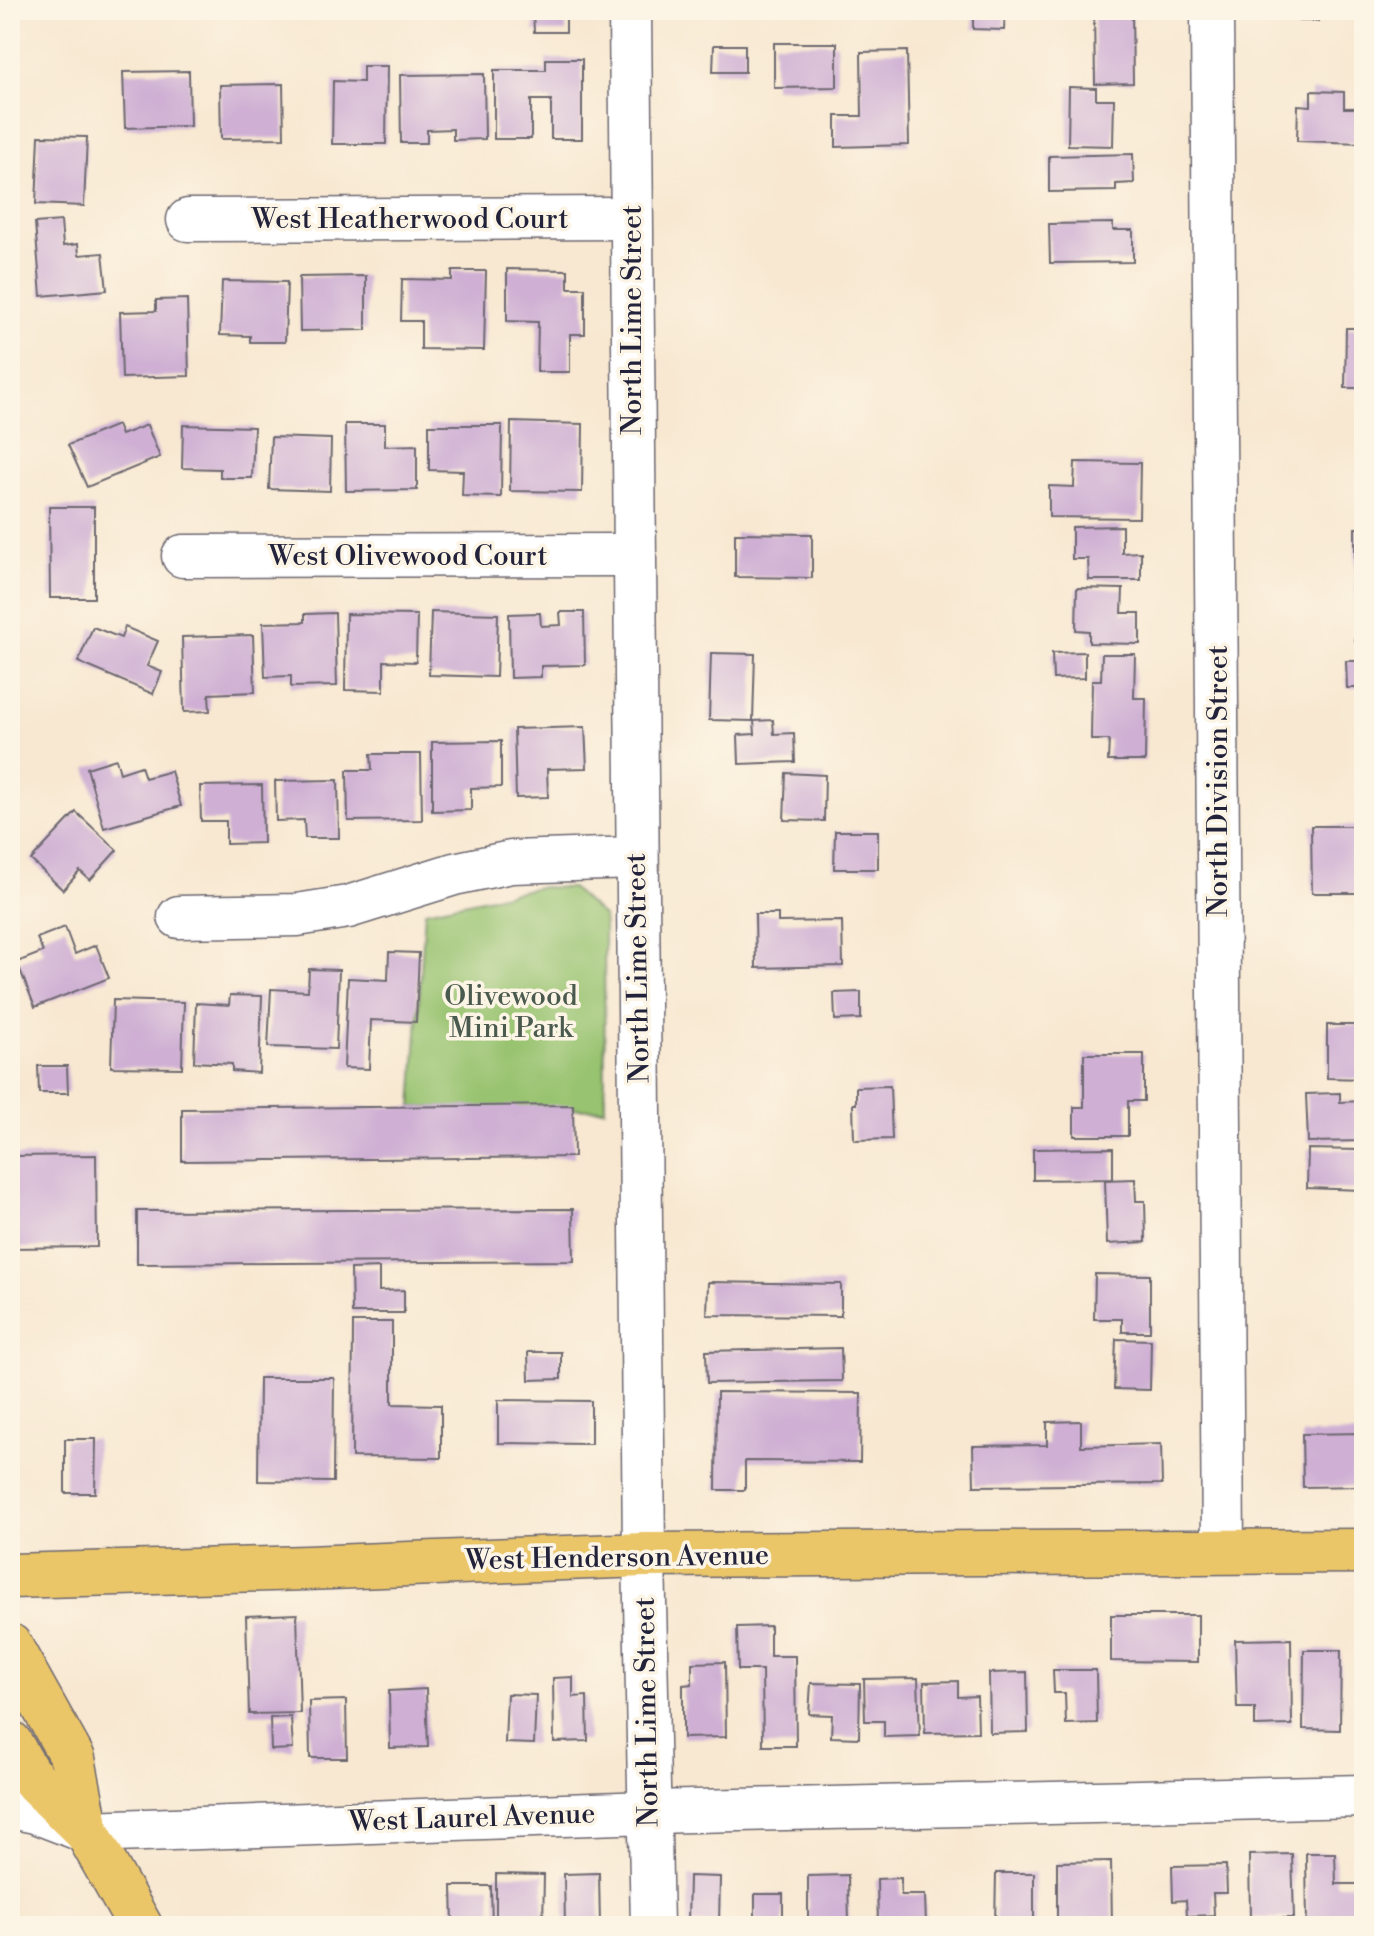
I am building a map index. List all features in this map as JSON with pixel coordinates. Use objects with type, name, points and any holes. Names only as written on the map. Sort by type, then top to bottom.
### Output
[{"type":"main road","name":"West Henderson Avenue","points":[[10,1576],[644,1555],[1364,1551]]},
{"type":"main road","points":[[10,1646],[73,1759],[87,1832]]},
{"type":"main road","points":[[10,1743],[28,1774],[87,1832],[140,1926]]},
{"type":"street","name":"North Lime Street","points":[[630,10],[644,1555],[652,1926]]},
{"type":"street","name":"North Division Street","points":[[1212,10],[1223,1552]]},
{"type":"street","name":"West Heatherwood Court","points":[[188,220],[631,218]]},
{"type":"street","name":"West Olivewood Court","points":[[183,556],[633,555]]},
{"type":"street","points":[[179,917],[297,915],[348,907],[454,874],[511,862],[636,858]]},
{"type":"street","name":"West Laurel Avenue","points":[[10,1807],[35,1812],[87,1832],[649,1812],[1364,1796]]},
{"type":"green space","name":"Olivewood Mini Park","points":[[539,887],[571,888],[604,917],[605,1109],[412,1107],[425,911]]},
{"type":"building","points":[[533,10],[566,10],[566,32],[534,32]]},
{"type":"building","points":[[973,10],[1005,10],[1004,30],[973,29]]},
{"type":"building","points":[[1094,10],[1132,10],[1133,83],[1095,84]]},
{"type":"building","points":[[1299,10],[1318,10],[1318,21],[1299,21]]},
{"type":"building","points":[[774,43],[837,43],[837,87],[774,88]]},
{"type":"building","points":[[714,45],[745,45],[745,72],[713,72]]},
{"type":"building","points":[[907,51],[909,145],[836,147],[836,116],[862,116],[861,52]]},
{"type":"building","points":[[546,59],[582,59],[582,139],[551,139],[551,100],[531,100],[531,139],[494,139],[494,70],[546,70]]},
{"type":"building","points":[[363,66],[387,66],[386,144],[332,144],[333,81],[363,82]]},
{"type":"building","points":[[189,71],[190,126],[125,128],[123,72]]},
{"type":"building","points":[[484,74],[485,139],[453,140],[453,129],[427,130],[427,143],[401,143],[400,75]]},
{"type":"building","points":[[283,84],[284,138],[221,139],[220,85]]},
{"type":"building","points":[[1069,87],[1096,88],[1096,99],[1114,99],[1113,146],[1068,145]]},
{"type":"building","points":[[1311,91],[1344,92],[1344,108],[1364,108],[1364,143],[1297,141],[1298,105],[1311,106]]},
{"type":"building","points":[[39,136],[87,137],[84,206],[36,204]]},
{"type":"building","points":[[1133,154],[1134,183],[1116,184],[1116,191],[1049,192],[1049,156]]},
{"type":"building","points":[[61,221],[63,246],[78,244],[79,255],[103,253],[107,290],[41,296],[35,223]]},
{"type":"building","points":[[1113,223],[1113,230],[1133,230],[1133,262],[1050,263],[1049,224]]},
{"type":"building","points":[[507,269],[568,270],[568,288],[585,288],[585,334],[570,334],[570,372],[537,372],[538,322],[507,321]]},
{"type":"building","points":[[452,271],[486,271],[484,350],[421,349],[421,321],[401,321],[402,279],[452,280]]},
{"type":"building","points":[[366,276],[366,330],[300,331],[299,277]]},
{"type":"building","points":[[222,281],[287,282],[285,342],[250,342],[250,336],[220,335]]},
{"type":"building","points":[[187,299],[189,376],[122,378],[120,312],[156,311],[156,300]]},
{"type":"building","points":[[1346,328],[1364,328],[1364,388],[1345,388]]},
{"type":"building","points":[[511,422],[583,424],[582,492],[510,491]]},
{"type":"building","points":[[345,424],[385,424],[385,446],[417,445],[417,490],[346,491]]},
{"type":"building","points":[[117,425],[121,435],[147,425],[160,457],[87,487],[68,445]]},
{"type":"building","points":[[183,425],[254,427],[252,478],[220,478],[220,469],[182,468]]},
{"type":"building","points":[[429,425],[502,425],[501,497],[462,496],[463,471],[429,470]]},
{"type":"building","points":[[271,437],[331,439],[330,491],[269,489]]},
{"type":"building","points":[[1075,462],[1140,463],[1139,518],[1049,517],[1049,486],[1074,487]]},
{"type":"building","points":[[49,507],[94,507],[94,598],[50,598]]},
{"type":"building","points":[[1122,526],[1122,553],[1141,552],[1141,580],[1089,580],[1088,559],[1072,559],[1072,527]]},
{"type":"building","points":[[1355,528],[1364,528],[1364,642],[1355,642]]},
{"type":"building","points":[[735,533],[812,534],[812,578],[735,577]]},
{"type":"building","points":[[1077,588],[1123,589],[1122,613],[1140,613],[1140,644],[1089,643],[1089,631],[1076,630]]},
{"type":"building","points":[[431,612],[498,614],[496,677],[429,675]]},
{"type":"building","points":[[560,612],[584,612],[585,665],[541,666],[541,677],[510,678],[509,614],[540,613],[541,626],[561,625]]},
{"type":"building","points":[[335,613],[337,686],[291,687],[291,676],[265,677],[263,623],[305,622],[305,614]]},
{"type":"building","points":[[346,614],[417,615],[416,662],[384,661],[384,691],[345,690]]},
{"type":"building","points":[[93,627],[121,638],[125,627],[158,641],[147,666],[162,672],[153,694],[78,662]]},
{"type":"building","points":[[253,635],[255,692],[209,694],[210,711],[184,712],[182,637]]},
{"type":"building","points":[[1085,652],[1085,678],[1053,679],[1052,653]]},
{"type":"building","points":[[711,653],[755,654],[753,721],[709,720]]},
{"type":"building","points":[[1102,654],[1135,654],[1134,698],[1146,698],[1145,761],[1108,761],[1109,740],[1091,740],[1092,680],[1101,680]]},
{"type":"building","points":[[1346,661],[1364,661],[1364,726],[1361,726],[1360,688],[1347,688]]},
{"type":"building","points":[[773,720],[774,734],[794,733],[795,762],[739,764],[738,735],[755,734],[754,721]]},
{"type":"building","points":[[585,727],[587,768],[547,769],[548,797],[516,798],[514,729]]},
{"type":"building","points":[[501,741],[501,787],[471,788],[471,810],[432,811],[432,742]]},
{"type":"building","points":[[371,754],[421,754],[422,820],[348,821],[347,770],[372,770]]},
{"type":"building","points":[[116,759],[120,773],[141,766],[145,778],[171,771],[181,806],[104,828],[87,768]]},
{"type":"building","points":[[786,773],[825,775],[824,821],[784,820]]},
{"type":"building","points":[[338,780],[339,838],[305,838],[304,820],[276,821],[275,781]]},
{"type":"building","points":[[262,785],[263,843],[226,844],[226,821],[201,821],[200,786]]},
{"type":"building","points":[[76,812],[117,850],[90,880],[80,871],[63,890],[31,860]]},
{"type":"building","points":[[1311,826],[1364,826],[1364,893],[1312,893]]},
{"type":"building","points":[[835,831],[878,831],[878,869],[834,869]]},
{"type":"building","points":[[755,914],[778,914],[778,922],[842,921],[843,966],[756,968]]},
{"type":"building","points":[[65,927],[75,954],[96,945],[109,978],[35,1007],[17,962],[43,952],[37,938]]},
{"type":"building","points":[[389,952],[419,953],[416,1022],[371,1020],[369,1069],[344,1068],[348,978],[388,980]]},
{"type":"building","points":[[309,969],[339,970],[336,1049],[268,1047],[271,989],[308,991]]},
{"type":"building","points":[[861,992],[861,1019],[835,1020],[834,993]]},
{"type":"building","points":[[230,995],[262,996],[259,1073],[232,1071],[232,1064],[194,1062],[196,1003],[229,1005]]},
{"type":"building","points":[[113,1000],[184,1002],[182,1068],[111,1067]]},
{"type":"building","points":[[1327,1025],[1364,1025],[1364,1079],[1327,1078]]},
{"type":"building","points":[[1084,1054],[1144,1054],[1144,1101],[1128,1101],[1128,1136],[1074,1136],[1074,1107],[1084,1107]]},
{"type":"building","points":[[38,1066],[67,1066],[68,1093],[39,1093]]},
{"type":"building","points":[[890,1086],[892,1139],[854,1140],[856,1087]]},
{"type":"building","points":[[1340,1093],[1340,1102],[1364,1101],[1364,1141],[1308,1142],[1306,1094]]},
{"type":"building","points":[[573,1105],[574,1157],[182,1161],[182,1109]]},
{"type":"building","points":[[1113,1148],[1113,1179],[1033,1180],[1033,1149]]},
{"type":"building","points":[[1308,1149],[1361,1150],[1361,1190],[1307,1188]]},
{"type":"building","points":[[96,1155],[97,1247],[10,1248],[10,1156]]},
{"type":"building","points":[[1135,1179],[1136,1201],[1145,1201],[1146,1242],[1107,1244],[1105,1180]]},
{"type":"building","points":[[573,1209],[574,1261],[137,1264],[137,1211]]},
{"type":"building","points":[[379,1268],[379,1291],[404,1290],[404,1313],[352,1313],[351,1269]]},
{"type":"building","points":[[1095,1274],[1150,1275],[1150,1332],[1122,1332],[1122,1319],[1094,1319]]},
{"type":"building","points":[[708,1282],[841,1284],[841,1316],[707,1315]]},
{"type":"building","points":[[353,1322],[392,1322],[392,1404],[441,1405],[441,1458],[352,1457]]},
{"type":"building","points":[[1116,1339],[1151,1340],[1150,1390],[1114,1389]]},
{"type":"building","points":[[841,1348],[842,1381],[707,1383],[706,1351]]},
{"type":"building","points":[[528,1352],[561,1352],[561,1379],[529,1380]]},
{"type":"building","points":[[259,1378],[334,1378],[333,1482],[258,1481]]},
{"type":"building","points":[[717,1392],[861,1393],[860,1462],[745,1461],[745,1490],[716,1490]]},
{"type":"building","points":[[498,1400],[591,1401],[591,1444],[498,1443]]},
{"type":"building","points":[[1081,1421],[1081,1446],[1161,1444],[1162,1484],[974,1486],[973,1446],[1047,1445],[1047,1422]]},
{"type":"building","points":[[1364,1433],[1364,1486],[1303,1487],[1302,1434]]},
{"type":"building","points":[[65,1439],[96,1439],[95,1493],[65,1493]]},
{"type":"building","points":[[297,1614],[300,1713],[249,1714],[246,1616]]},
{"type":"building","points":[[1111,1615],[1198,1615],[1198,1662],[1111,1661]]},
{"type":"building","points":[[770,1626],[770,1656],[795,1656],[796,1746],[763,1746],[762,1670],[738,1670],[737,1627]]},
{"type":"building","points":[[1291,1639],[1292,1725],[1255,1726],[1255,1708],[1237,1708],[1235,1640]]},
{"type":"building","points":[[1304,1650],[1341,1650],[1340,1730],[1303,1729]]},
{"type":"building","points":[[725,1662],[726,1737],[683,1738],[683,1685],[692,1684],[692,1663]]},
{"type":"building","points":[[1053,1670],[1096,1670],[1097,1723],[1066,1724],[1065,1693],[1054,1693]]},
{"type":"building","points":[[1027,1672],[1028,1732],[990,1733],[989,1673]]},
{"type":"building","points":[[573,1677],[573,1697],[587,1696],[588,1741],[554,1742],[553,1678]]},
{"type":"building","points":[[918,1678],[920,1736],[884,1737],[884,1721],[865,1721],[864,1679]]},
{"type":"building","points":[[958,1681],[958,1697],[977,1696],[978,1732],[925,1733],[924,1682]]},
{"type":"building","points":[[811,1683],[860,1684],[859,1738],[831,1737],[832,1715],[809,1714]]},
{"type":"building","points":[[426,1689],[428,1747],[390,1748],[389,1691]]},
{"type":"building","points":[[507,1694],[536,1695],[534,1744],[505,1743]]},
{"type":"building","points":[[346,1700],[347,1758],[310,1758],[309,1701]]},
{"type":"building","points":[[291,1717],[293,1749],[271,1750],[270,1718]]},
{"type":"building","points":[[1306,1853],[1335,1853],[1336,1884],[1357,1884],[1357,1926],[1307,1926]]},
{"type":"building","points":[[1292,1854],[1294,1918],[1250,1918],[1249,1855]]},
{"type":"building","points":[[1111,1861],[1112,1926],[1057,1926],[1057,1862]]},
{"type":"building","points":[[1226,1865],[1227,1893],[1213,1893],[1214,1915],[1187,1916],[1186,1900],[1173,1901],[1172,1866]]},
{"type":"building","points":[[599,1873],[600,1926],[565,1926],[564,1874]]},
{"type":"building","points":[[996,1873],[1034,1873],[1034,1926],[995,1926]]},
{"type":"building","points":[[496,1874],[544,1875],[543,1926],[496,1926]]},
{"type":"building","points":[[848,1875],[849,1926],[808,1926],[808,1876]]},
{"type":"building","points":[[689,1876],[720,1877],[719,1924],[688,1923]]},
{"type":"building","points":[[901,1878],[901,1895],[925,1895],[926,1926],[878,1926],[877,1879]]},
{"type":"building","points":[[452,1886],[491,1886],[492,1926],[453,1926]]},
{"type":"building","points":[[755,1894],[783,1894],[783,1926],[743,1926],[743,1923],[755,1923]]}]
